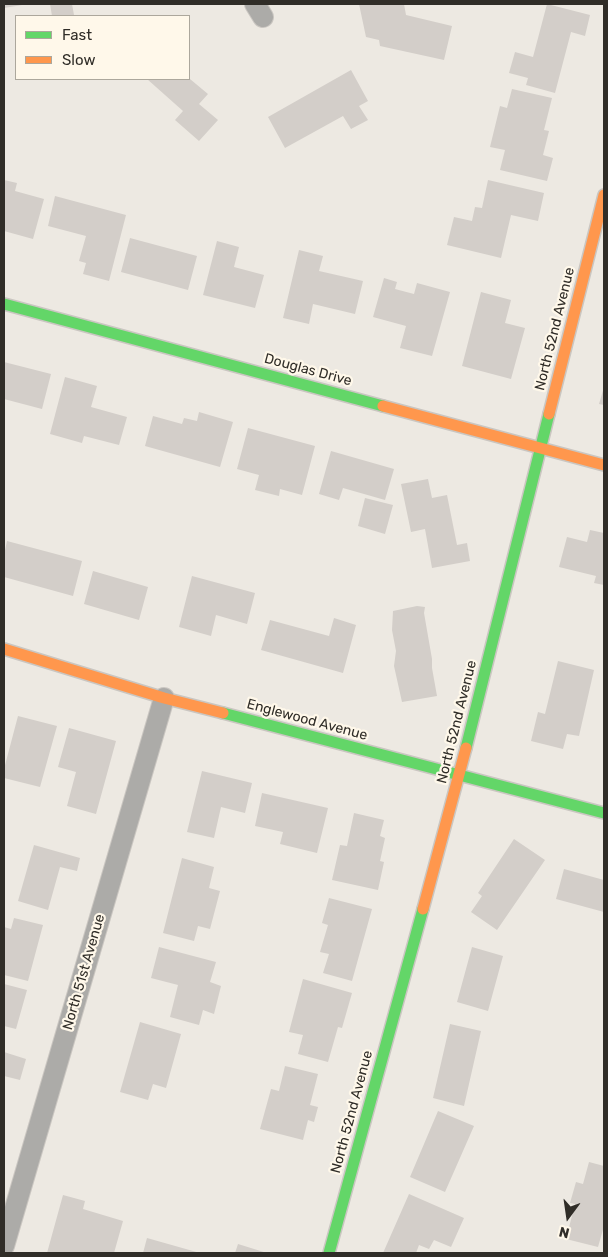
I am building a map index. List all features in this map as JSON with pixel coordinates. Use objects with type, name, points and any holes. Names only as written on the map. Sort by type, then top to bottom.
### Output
[{"type":"street","name":"North 52nd Avenue","points":[[329,1253],[459,776],[604,195]]},
{"type":"street","name":"Douglas Drive","points":[[4,304],[604,465]]},
{"type":"street","name":"Englewood Avenue","points":[[4,649],[164,698],[604,813]]},
{"type":"street","name":"North 51st Avenue","points":[[4,1246],[164,698]]},
{"type":"building","points":[[4,4],[22,4],[22,5],[4,8]]},
{"type":"building","points":[[50,4],[72,4],[74,15],[52,15]]},
{"type":"building","points":[[359,4],[404,4],[406,15],[452,26],[444,60],[380,46],[379,40],[366,37]]},
{"type":"building","points":[[547,4],[590,15],[585,36],[571,32],[555,93],[526,85],[528,78],[509,73],[515,52],[533,57]]},
{"type":"building","points":[[351,70],[368,101],[359,106],[368,120],[351,129],[343,116],[285,148],[268,117]]},
{"type":"building","points":[[190,79],[208,94],[199,104],[218,120],[199,141],[175,120],[183,111],[148,80]]},
{"type":"building","points":[[512,89],[552,98],[544,130],[549,131],[543,155],[553,158],[547,181],[500,170],[505,150],[490,147],[500,106],[507,108]]},
{"type":"building","points":[[4,180],[17,183],[15,191],[44,199],[33,239],[4,231]]},
{"type":"building","points":[[488,180],[544,193],[538,221],[511,215],[501,258],[447,245],[454,217],[472,221],[475,207],[482,208]]},
{"type":"building","points":[[55,196],[126,215],[109,281],[83,274],[86,263],[79,261],[86,236],[48,226]]},
{"type":"building","points":[[130,238],[197,256],[188,290],[121,272]]},
{"type":"building","points":[[217,241],[239,247],[234,267],[264,275],[255,308],[203,295]]},
{"type":"building","points":[[299,250],[323,256],[319,271],[363,281],[355,314],[313,304],[309,324],[283,318]]},
{"type":"building","points":[[384,278],[397,282],[395,289],[414,294],[417,283],[450,292],[432,356],[400,348],[406,326],[373,317]]},
{"type":"building","points":[[481,292],[511,300],[505,323],[525,328],[511,379],[462,366]]},
{"type":"building","points":[[4,362],[51,374],[42,409],[4,399]]},
{"type":"building","points":[[65,377],[97,386],[91,407],[127,417],[119,445],[84,436],[82,443],[50,434]]},
{"type":"building","points":[[604,387],[604,405],[599,404]]},
{"type":"building","points":[[199,412],[233,422],[220,467],[145,446],[153,416],[182,424],[184,418],[197,421]]},
{"type":"building","points":[[248,428],[315,446],[302,495],[280,489],[279,496],[255,490],[259,475],[237,469]]},
{"type":"building","points":[[331,451],[394,469],[385,500],[343,488],[339,500],[319,494]]},
{"type":"building","points":[[428,479],[432,498],[447,495],[457,545],[467,543],[470,561],[432,568],[425,529],[411,532],[401,484]]},
{"type":"building","points":[[365,498],[393,505],[385,534],[358,526]]},
{"type":"building","points":[[590,530],[604,533],[604,585],[594,583],[596,576],[559,567],[567,537],[587,542]]},
{"type":"building","points":[[7,541],[82,561],[73,596],[4,577],[4,555]]},
{"type":"building","points":[[93,571],[148,587],[139,620],[84,604]]},
{"type":"building","points":[[192,576],[255,593],[247,624],[216,615],[211,636],[179,627]]},
{"type":"building","points":[[417,606],[425,607],[424,613],[437,696],[402,702],[394,666],[396,651],[392,630],[393,611]]},
{"type":"building","points":[[334,618],[356,625],[343,673],[261,650],[270,620],[329,636]]},
{"type":"building","points":[[558,661],[594,670],[579,736],[567,734],[563,749],[531,741],[538,712],[545,714]]},
{"type":"building","points":[[18,716],[57,726],[40,787],[4,778],[4,769]]},
{"type":"building","points":[[69,728],[116,741],[96,814],[67,806],[76,772],[58,767]]},
{"type":"building","points":[[202,771],[252,783],[245,813],[221,807],[214,838],[187,832]]},
{"type":"building","points":[[262,793],[328,808],[317,853],[280,844],[283,832],[255,826]]},
{"type":"building","points":[[354,813],[384,820],[380,836],[385,838],[380,861],[384,862],[378,890],[332,880],[340,845],[347,846]]},
{"type":"building","points":[[514,839],[545,860],[497,930],[471,912],[482,896],[478,893]]},
{"type":"building","points":[[34,845],[80,858],[77,871],[60,867],[48,910],[18,901]]},
{"type":"building","points":[[182,858],[214,867],[209,888],[220,891],[210,929],[198,926],[194,941],[163,933]]},
{"type":"building","points":[[564,869],[604,880],[604,912],[556,899]]},
{"type":"building","points":[[329,898],[372,909],[352,981],[323,973],[329,954],[320,952],[328,925],[322,923]]},
{"type":"building","points":[[14,918],[43,925],[28,981],[4,975],[4,927],[11,929]]},
{"type":"building","points":[[159,947],[216,962],[210,982],[221,986],[214,1014],[203,1010],[199,1025],[170,1017],[178,985],[151,978]]},
{"type":"building","points":[[472,947],[503,956],[488,1011],[457,1002]]},
{"type":"building","points":[[303,979],[352,993],[342,1028],[338,1027],[328,1062],[298,1054],[303,1035],[289,1032]]},
{"type":"building","points":[[4,984],[27,990],[16,1029],[4,1026]]},
{"type":"building","points":[[140,1022],[181,1034],[166,1088],[153,1084],[148,1100],[120,1092]]},
{"type":"building","points":[[450,1024],[481,1031],[464,1106],[433,1098]]},
{"type":"building","points":[[4,1052],[26,1059],[20,1080],[4,1076]]},
{"type":"building","points":[[285,1066],[318,1074],[310,1105],[318,1107],[314,1122],[308,1120],[303,1140],[260,1129],[271,1089],[279,1091]]},
{"type":"building","points":[[438,1111],[474,1126],[445,1192],[410,1177]]},
{"type":"building","points":[[589,1162],[604,1166],[604,1226],[598,1247],[566,1239],[575,1204],[570,1203],[576,1182],[583,1184]]},
{"type":"building","points":[[409,1194],[464,1218],[451,1247],[434,1240],[429,1249],[419,1245],[416,1253],[383,1253]]},
{"type":"building","points":[[63,1195],[85,1201],[83,1209],[123,1221],[114,1253],[47,1253]]},
{"type":"building","points":[[147,1238],[200,1253],[143,1253]]},
{"type":"building","points":[[238,1244],[267,1253],[235,1253]]},
{"type":"traffic: fast","points":[[4,304],[383,406]]},
{"type":"traffic: fast","points":[[466,748],[549,414]]},
{"type":"traffic: fast","points":[[223,713],[604,813]]},
{"type":"traffic: fast","points":[[329,1253],[423,909]]},
{"type":"traffic: slow","points":[[549,414],[604,195]]},
{"type":"traffic: slow","points":[[383,406],[604,465]]},
{"type":"traffic: slow","points":[[4,649],[164,698],[223,713]]},
{"type":"traffic: slow","points":[[423,909],[466,748]]}]
